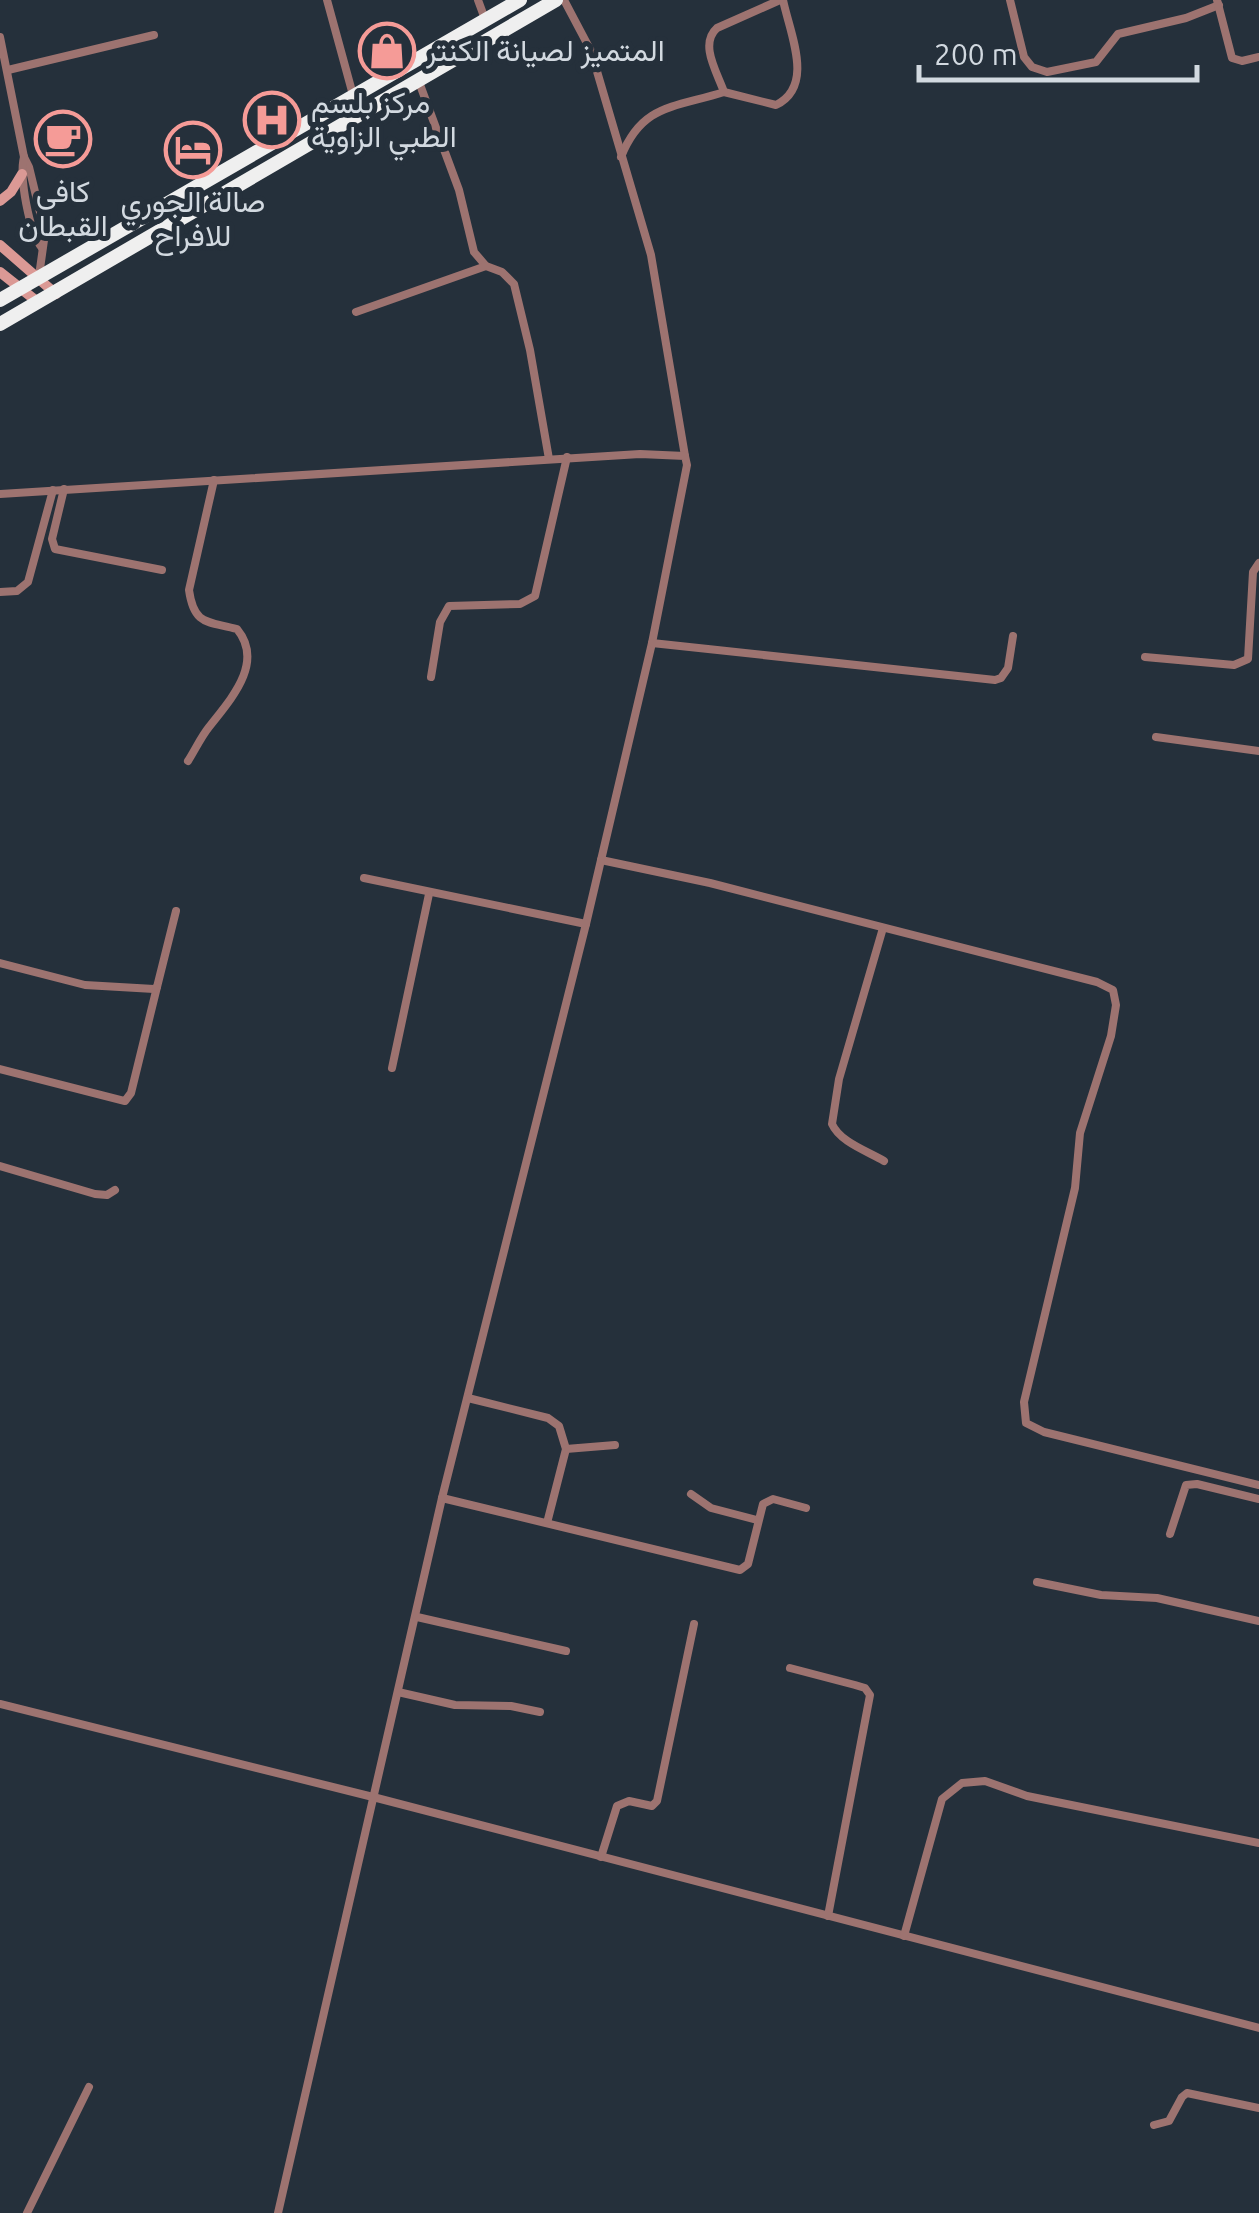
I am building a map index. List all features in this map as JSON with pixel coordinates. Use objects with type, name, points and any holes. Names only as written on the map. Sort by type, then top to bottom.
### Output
[{"type":"highway","points":[[0,300],[520,0]]},
{"type":"highway","points":[[0,324],[556,0]]},
{"type":"main road","points":[[0,201],[22,174]]},
{"type":"main road","points":[[0,244],[56,294]]},
{"type":"main road","points":[[0,272],[39,303]]},
{"type":"street","points":[[327,0],[353,95]]},
{"type":"street","points":[[478,0],[485,19]]},
{"type":"street","points":[[278,2213],[442,1498],[652,643],[687,465],[650,255],[591,50],[564,0]]},
{"type":"street","points":[[621,157],[631,131],[646,118],[724,92],[776,105],[790,98],[798,70],[781,0],[717,28],[710,35],[708,46],[724,92]]},
{"type":"street","points":[[1010,0],[1024,57],[1032,67],[1047,72],[1096,62],[1118,34],[1186,18],[1218,3],[1232,58],[1242,61],[1259,57]]},
{"type":"street","points":[[8,70],[154,35]]},
{"type":"street","points":[[0,37],[24,157],[45,233],[39,278]]},
{"type":"street","points":[[418,82],[459,190],[474,252],[486,266],[502,272],[514,284],[530,350],[548,459]]},
{"type":"street","points":[[24,157],[22,174],[34,236],[42,248]]},
{"type":"street","points":[[356,312],[486,266]]},
{"type":"street","points":[[0,494],[548,459],[685,456]]},
{"type":"street","points":[[432,677],[440,622],[449,606],[520,604],[535,596],[568,458]]},
{"type":"street","points":[[188,761],[244,678],[248,654],[246,639],[237,629],[208,624],[192,606],[190,590],[214,480]]},
{"type":"street","points":[[64,489],[52,540],[55,549],[162,570]]},
{"type":"street","points":[[0,592],[18,592],[28,582],[53,490]]},
{"type":"street","points":[[1145,657],[1234,665],[1248,659],[1253,572],[1259,563]]},
{"type":"street","points":[[652,643],[995,680],[1008,668],[1013,636]]},
{"type":"street","points":[[1156,737],[1259,751]]},
{"type":"street","points":[[601,860],[710,883],[1097,982],[1116,994],[1112,1036],[1080,1132],[1075,1188],[1024,1402],[1026,1422],[1044,1432],[1259,1485]]},
{"type":"street","points":[[364,878],[586,924]]},
{"type":"street","points":[[392,1068],[429,894]]},
{"type":"street","points":[[0,1069],[125,1101],[131,1092],[176,911]]},
{"type":"street","points":[[882,928],[839,1079],[832,1124],[842,1137],[884,1162]]},
{"type":"street","points":[[0,963],[84,985],[158,987]]},
{"type":"street","points":[[0,1166],[95,1194],[107,1195],[115,1190]]},
{"type":"street","points":[[468,1398],[548,1418],[560,1426],[566,1449],[548,1523]]},
{"type":"street","points":[[566,1449],[615,1445]]},
{"type":"street","points":[[1170,1534],[1186,1485],[1259,1499]]},
{"type":"street","points":[[691,1494],[711,1508],[757,1520]]},
{"type":"street","points":[[442,1498],[740,1570],[748,1564],[760,1509],[767,1501],[806,1508]]},
{"type":"street","points":[[1037,1582],[1102,1595],[1158,1598],[1259,1621]]},
{"type":"street","points":[[417,1617],[566,1651]]},
{"type":"street","points":[[601,1856],[617,1806],[628,1801],[652,1806],[657,1801],[694,1624]]},
{"type":"street","points":[[790,1668],[866,1688],[870,1696],[828,1916]]},
{"type":"street","points":[[398,1692],[455,1705],[511,1706],[540,1712]]},
{"type":"street","points":[[0,1704],[1259,2028]]},
{"type":"street","points":[[904,1936],[942,1799],[962,1783],[985,1780],[1041,1800],[1259,1843]]},
{"type":"street","points":[[27,2213],[88,2087]]},
{"type":"street","points":[[1154,2125],[1169,2121],[1187,2093],[1259,2108]]},
{"type":"place","name":"المتميز لصيانة الكنتر","points":[[387,51]]},
{"type":"place","name":"مركز بلسم الطبي الزاوية","points":[[272,120]]},
{"type":"place","name":"كافي القبطان","points":[[63,139]]},
{"type":"place","name":"صالة الجوري للافراح","points":[[193,150]]}]
